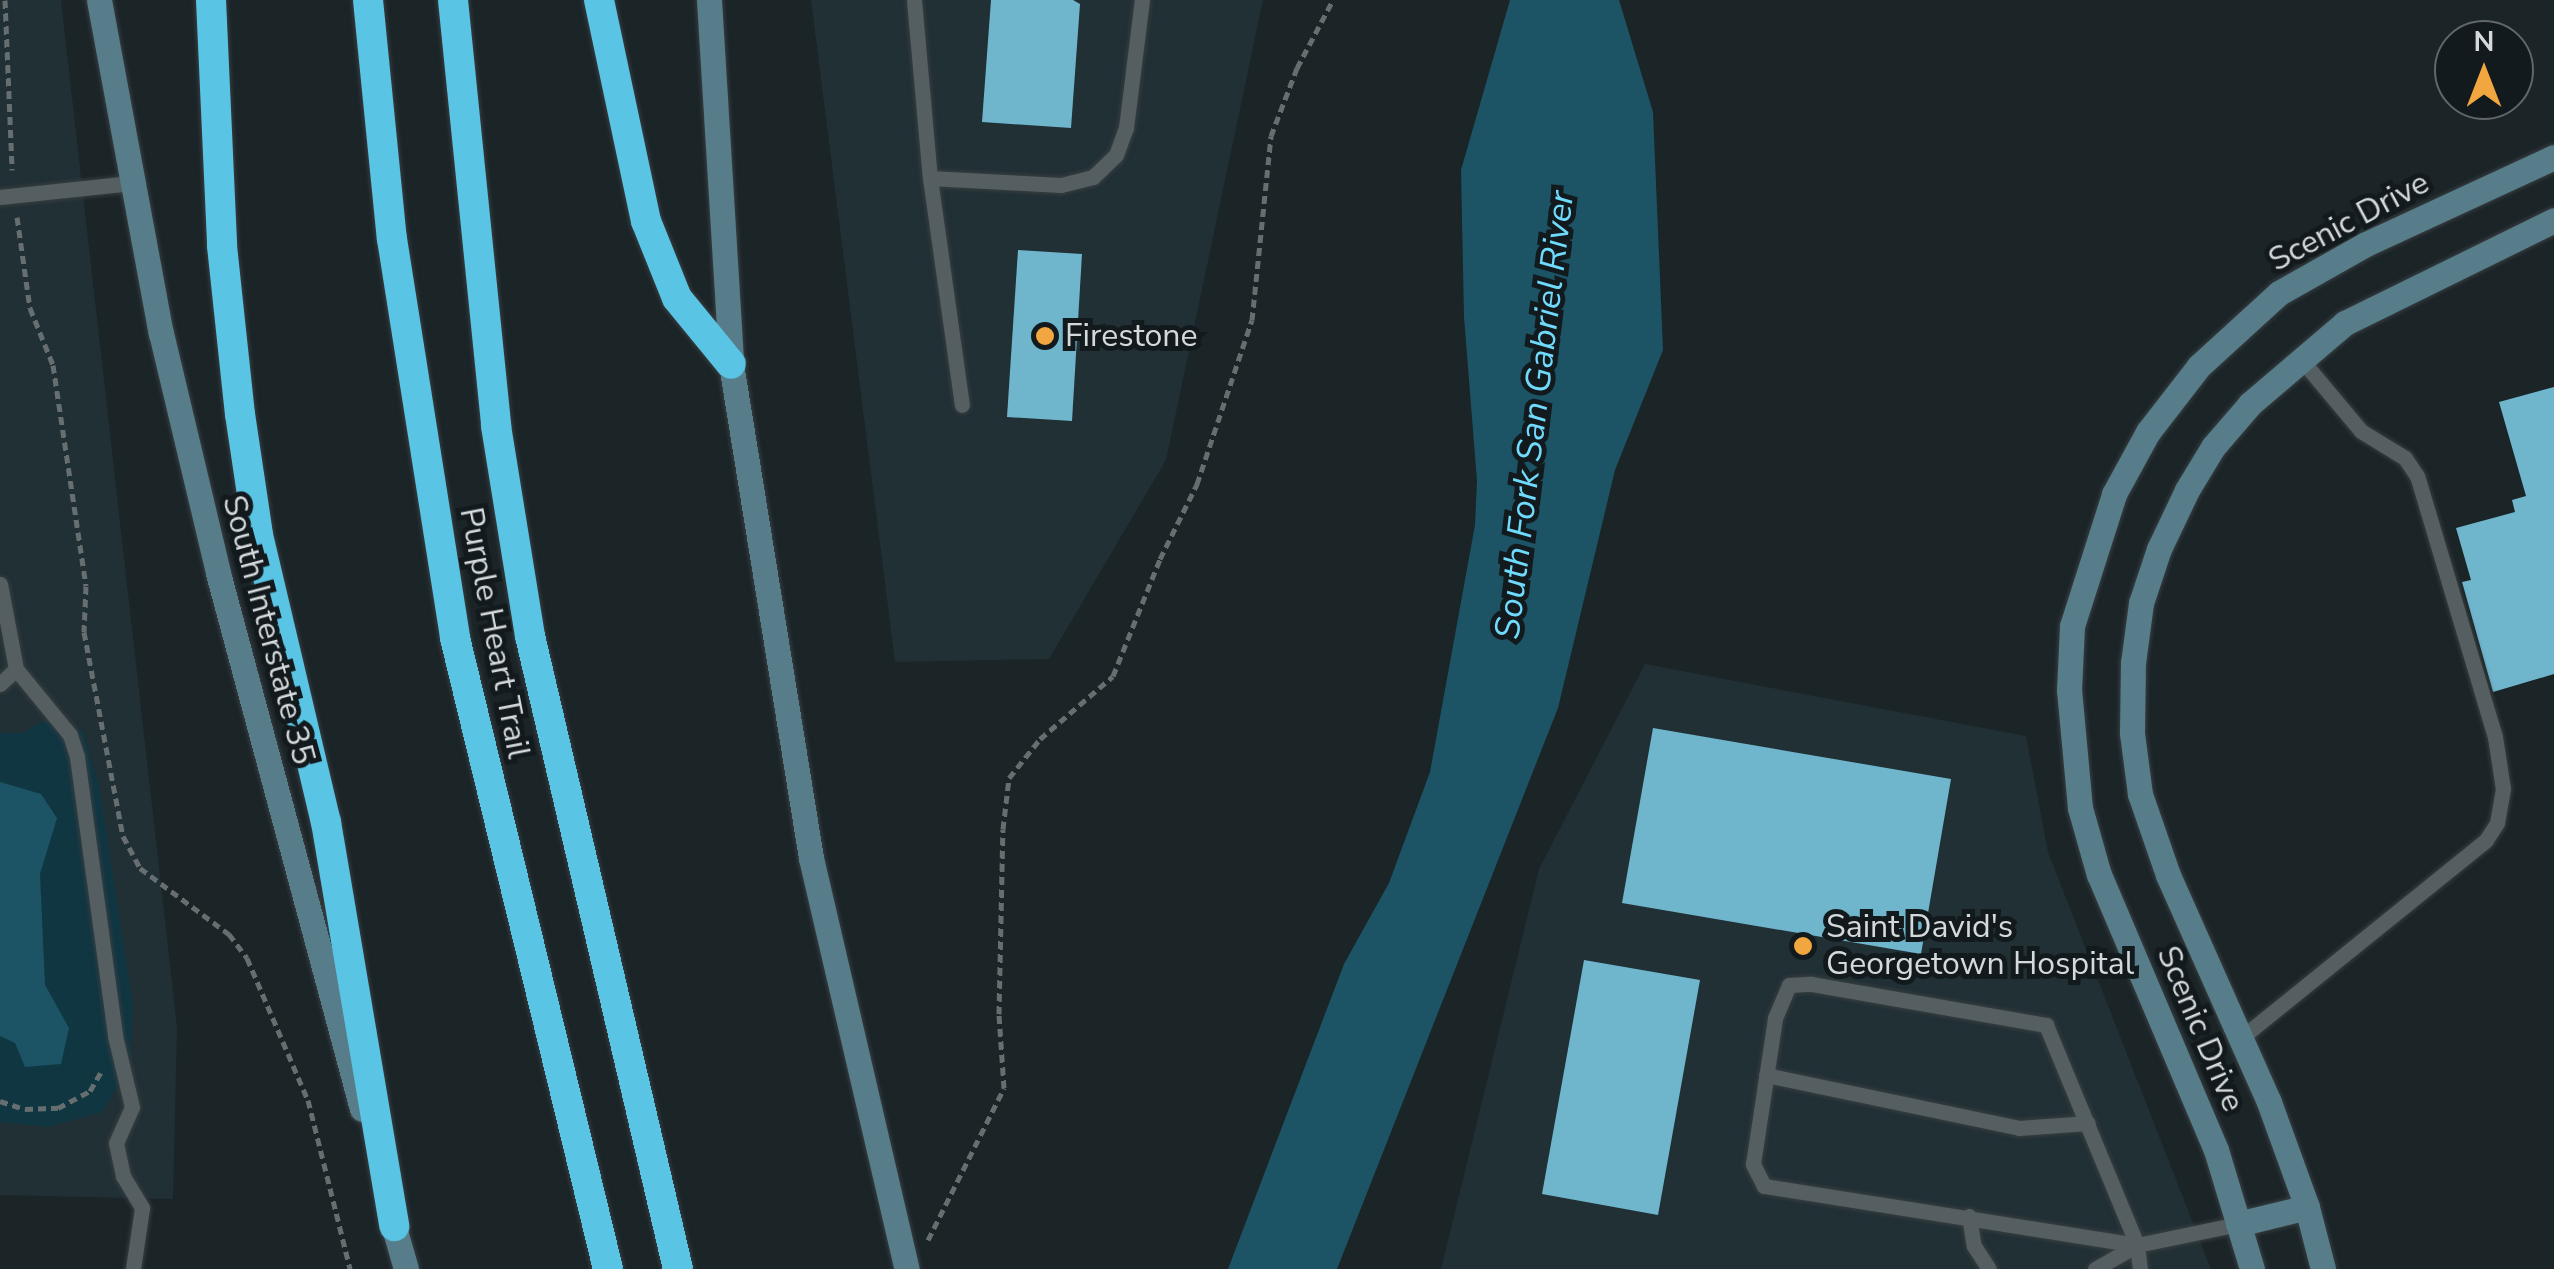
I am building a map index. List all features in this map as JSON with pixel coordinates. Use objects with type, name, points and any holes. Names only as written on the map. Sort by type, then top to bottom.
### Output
[{"type":"highway","points":[[210,0],[222,246],[258,534],[326,822],[394,1226]]},
{"type":"highway","name":"Purple Heart Trail","points":[[368,0],[392,239],[455,638],[608,1269]]},
{"type":"highway","name":"Purple Heart Trail","points":[[453,0],[496,426],[530,636],[678,1269]]},
{"type":"highway","points":[[599,0],[646,221],[677,298],[732,364]]},
{"type":"street","name":"South Interstate 35","points":[[99,0],[131,183],[218,573],[406,1269]]},
{"type":"street","points":[[709,0],[732,364],[811,858],[858,1070],[914,1260]]},
{"type":"street","name":"Scenic Drive","points":[[2252,1269],[2216,1150],[2099,875],[2080,808],[2068,690],[2072,626],[2114,494],[2148,432],[2187,378],[2279,293],[2366,244],[2554,157]]},
{"type":"street","name":"Scenic Drive","points":[[2323,1269],[2307,1208],[2240,1038],[2168,875],[2140,794],[2132,734],[2133,663],[2142,603],[2159,549],[2187,490],[2238,418],[2300,358],[2345,323],[2554,220]]},
{"type":"street","points":[[2502,244],[2554,236]]},
{"type":"street","points":[[2238,1224],[2307,1208]]},
{"type":"lane","points":[[914,0],[930,178],[962,405]]},
{"type":"lane","points":[[930,178],[1060,185],[1093,177],[1116,156],[1126,128],[1142,0]]},
{"type":"lane","points":[[0,197],[131,183]]},
{"type":"lane","points":[[2240,1038],[2486,840],[2497,823],[2503,790],[2494,738],[2417,476],[2405,458],[2362,431],[2300,358]]},
{"type":"lane","points":[[0,588],[16,669],[62,724],[77,757],[114,1036],[132,1107],[116,1143],[123,1176],[142,1208],[133,1269]]},
{"type":"lane","points":[[0,684],[16,669]]},
{"type":"lane","points":[[2137,1245],[1764,1186],[1753,1164],[1775,1018],[1789,985],[1810,984],[2046,1025],[2137,1245],[2140,1269]]},
{"type":"lane","points":[[1766,1075],[2019,1128],[2088,1123]]},
{"type":"lane","points":[[1969,1216],[1974,1246],[1989,1269]]},
{"type":"lane","points":[[2095,1269],[2137,1245],[2238,1224]]},
{"type":"path","points":[[5,0],[12,170]]},
{"type":"path","points":[[914,1260],[1004,1088],[1000,996],[1008,778],[1040,738],[1112,676],[1160,559],[1197,484],[1252,320],[1272,136],[1297,68],[1333,0]]},
{"type":"path","points":[[17,217],[30,308],[53,366],[86,586],[84,632],[123,836],[140,868],[228,934],[247,958],[308,1100],[350,1269]]},
{"type":"path","points":[[0,1101],[25,1108],[58,1108],[90,1091],[114,1036]]},
{"type":"shaded area","points":[[0,0],[61,0],[177,1027],[173,1199],[0,1195]]},
{"type":"shaded area","points":[[811,0],[1263,0],[1166,460],[1049,659],[895,662]]},
{"type":"shaded area","name":"Saint David's Georgetown Hospital","points":[[1645,664],[2026,736],[2048,852],[2211,1269],[1441,1269],[1539,869]]},
{"type":"shaded area","points":[[43,721],[83,730],[99,786],[133,1006],[129,1068],[102,1112],[48,1127],[0,1122],[0,733],[22,733]]},
{"type":"water","name":"South Fork San Gabriel River","points":[[1510,0],[1619,0],[1653,112],[1663,350],[1615,470],[1558,708],[1337,1269],[1228,1269],[1344,964],[1389,883],[1430,772],[1475,525],[1477,481],[1464,317],[1461,170]]},
{"type":"water","points":[[0,782],[41,794],[57,818],[40,874],[45,985],[69,1028],[61,1064],[25,1067],[15,1043],[0,1036]]},
{"type":"building","points":[[991,0],[1073,0],[1080,4],[1071,128],[982,122]]},
{"type":"building","name":"Firestone","points":[[1018,250],[1082,254],[1072,421],[1007,417]]},
{"type":"building","points":[[2554,387],[2554,674],[2493,692],[2462,582],[2471,580],[2456,528],[2515,512],[2512,500],[2526,496],[2499,402]]},
{"type":"building","points":[[1653,728],[1951,779],[1921,954],[1622,903]]},
{"type":"building","points":[[1584,960],[1700,980],[1658,1215],[1542,1194]]},
{"type":"place","name":"Firestone","points":[[1045,336]]},
{"type":"place","name":"Saint David's Georgetown Hospital","points":[[1803,946]]}]
